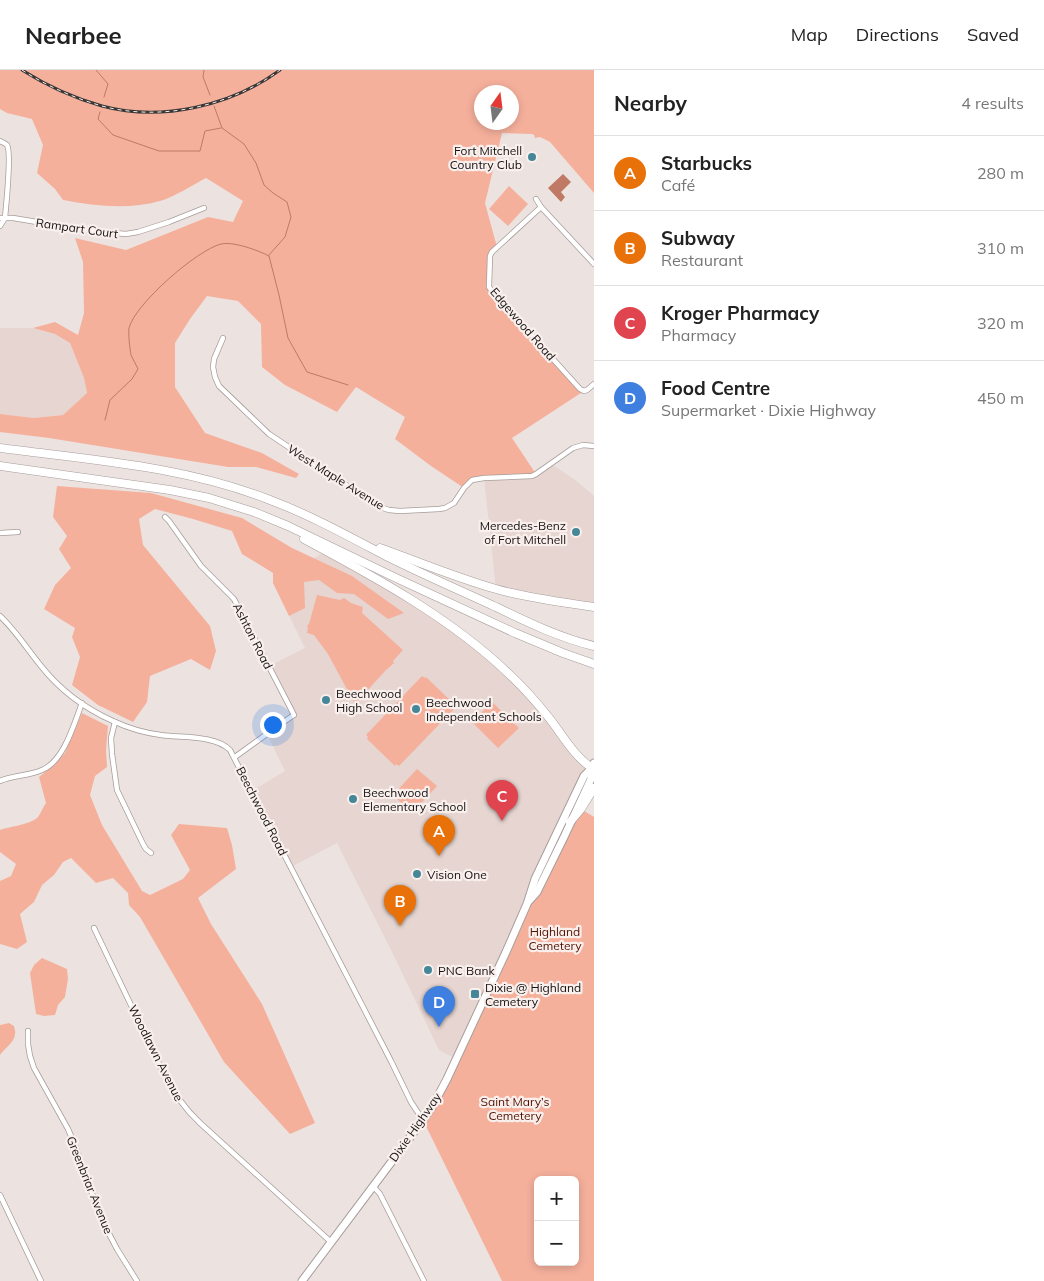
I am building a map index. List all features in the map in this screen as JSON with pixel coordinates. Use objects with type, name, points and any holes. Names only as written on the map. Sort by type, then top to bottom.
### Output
[{"type":"highway","points":[[0,448],[152,467],[230,485],[272,500],[524,620],[594,646]]},
{"type":"highway","points":[[0,466],[170,490],[209,498],[254,512],[288,526],[515,633],[594,664]]},
{"type":"highway","points":[[254,512],[408,598],[470,640],[509,674],[550,718],[583,762],[593,765]]},
{"type":"highway","points":[[350,537],[496,589],[530,597],[594,607]]},
{"type":"highway","points":[[570,822],[594,788]]},
{"type":"main road","name":"Dixie Highway","points":[[527,904],[536,892],[591,779],[593,765]]},
{"type":"main road","name":"Dixie Highway","points":[[302,1281],[432,1107],[506,952],[527,904],[534,879],[584,776],[593,765]]},
{"type":"street","points":[[0,141],[8,146],[9,160],[3,218],[0,226]]},
{"type":"street","points":[[536,199],[594,264]]},
{"type":"street","name":"Edgewood Road","points":[[541,206],[492,252],[490,256],[489,287],[580,389],[587,390],[594,384]]},
{"type":"street","name":"Rampart Court","points":[[3,218],[126,234],[169,222],[204,208]]},
{"type":"street","name":"West Maple Avenue","points":[[223,338],[214,359],[213,367],[215,377],[226,393],[269,434],[364,497],[389,510],[445,508],[454,503],[472,480],[532,476],[573,448],[583,445],[594,446]]},
{"type":"street","name":"Ashton Road","points":[[165,517],[201,566],[234,599],[294,715],[235,757]]},
{"type":"street","points":[[0,533],[18,532]]},
{"type":"street","name":"Beechwood Road","points":[[0,616],[22,640],[41,667],[82,703],[115,722],[150,734],[210,740],[220,742],[227,747],[235,757],[411,1102],[422,1120]]},
{"type":"street","points":[[0,782],[15,776],[42,770],[52,764],[64,748],[82,703]]},
{"type":"street","points":[[115,722],[111,738],[117,790],[143,844],[151,852]]},
{"type":"street","name":"Woodlawn Avenue","points":[[94,928],[165,1076],[183,1106],[331,1242]]},
{"type":"street","name":"Greenbriar Avenue","points":[[28,1031],[28,1044],[34,1068],[68,1129],[107,1230],[137,1281]]},
{"type":"street","points":[[373,1186],[380,1194],[424,1281]]},
{"type":"street","points":[[0,1195],[41,1281]]},
{"type":"shaded area","points":[[563,174],[571,182],[561,192],[565,197],[561,202],[548,188]]},
{"type":"shaded area","points":[[0,328],[33,328],[55,334],[70,343],[84,378],[87,393],[63,415],[34,418],[0,414]]},
{"type":"shaded area","points":[[551,464],[574,479],[594,496],[594,607],[496,589],[484,478],[527,476]]},
{"type":"shaded area","points":[[326,551],[408,598],[509,674],[592,768],[591,779],[456,1059],[439,1050],[337,843],[291,867],[252,791],[285,771],[267,734],[294,715],[269,666],[305,648],[273,583]]},
{"type":"green space","points":[[0,70],[594,70],[594,193],[550,142],[540,137],[535,138],[532,134],[502,133],[485,203],[497,247],[492,252],[489,287],[584,391],[512,438],[536,474],[477,479],[464,488],[395,439],[405,417],[356,387],[337,412],[285,385],[262,367],[261,324],[238,301],[207,296],[175,343],[175,387],[205,433],[262,453],[299,474],[296,478],[256,467],[228,467],[49,438],[0,432],[0,414],[34,418],[63,415],[87,393],[84,378],[70,343],[55,334],[33,328],[55,322],[78,335],[84,313],[83,262],[75,238],[126,250],[208,217],[233,222],[243,201],[206,178],[171,197],[148,204],[112,206],[63,200],[55,189],[37,173],[43,145],[32,119],[7,113],[0,109]]},
{"type":"green space","points":[[509,186],[528,204],[508,226],[489,209]]},
{"type":"green space","points":[[57,486],[151,493],[242,518],[292,548],[352,576],[404,613],[388,619],[354,594],[337,593],[319,580],[304,582],[305,608],[289,616],[273,583],[273,573],[242,554],[232,531],[155,509],[139,519],[143,545],[210,626],[216,651],[210,670],[191,659],[150,676],[147,702],[133,722],[98,705],[72,685],[80,657],[72,637],[75,628],[44,609],[55,585],[71,568],[59,549],[67,536],[53,517]]},
{"type":"green space","points":[[317,595],[340,600],[344,598],[351,603],[363,607],[362,613],[403,650],[393,661],[394,663],[355,704],[328,654],[314,635],[307,633],[307,626]]},
{"type":"green space","points":[[422,676],[426,677],[454,704],[455,708],[399,766],[396,764],[395,766],[367,739],[366,735]]},
{"type":"green space","points":[[492,702],[519,728],[498,748],[472,722]]},
{"type":"green space","points":[[82,713],[108,726],[107,767],[95,776],[90,795],[102,825],[142,891],[150,895],[183,879],[190,870],[171,835],[179,824],[227,828],[236,869],[198,898],[211,924],[262,1004],[315,1123],[290,1134],[224,1062],[140,917],[129,905],[128,893],[113,878],[96,883],[71,858],[63,862],[54,875],[42,885],[34,902],[20,914],[27,942],[17,949],[0,944],[0,881],[11,876],[16,864],[0,852],[0,830],[25,824],[38,817],[46,803],[39,777],[65,753]]},
{"type":"green space","points":[[417,769],[437,786],[412,813],[393,795]]},
{"type":"green space","name":"Saint Mary’s Cemetery","points":[[581,809],[594,817],[594,1281],[502,1281],[423,1120],[432,1107],[527,904]]},
{"type":"green space","points":[[42,958],[67,969],[68,979],[65,997],[58,1005],[55,1015],[44,1016],[36,1014],[30,973],[34,965]]},
{"type":"green space","points":[[9,1023],[14,1026],[15,1037],[0,1055],[0,1025]]},
{"type":"waterway","points":[[96,70],[108,84],[104,97]]},
{"type":"waterway","points":[[204,70],[203,77],[210,95]]},
{"type":"waterway","points":[[214,106],[222,128],[244,144],[256,163],[264,185],[287,202],[291,217],[285,237],[269,255]]},
{"type":"waterway","points":[[100,112],[98,119],[113,135],[159,151],[200,151],[205,131],[221,128]]},
{"type":"waterway","points":[[105,420],[110,400],[132,379],[138,369],[131,355],[129,328],[134,318],[154,292],[197,256],[221,244],[238,245],[269,256]]},
{"type":"waterway","points":[[269,256],[288,338],[307,372],[348,385]]},
{"type":"railway","points":[[22,70],[51,86],[92,103],[125,111],[148,112],[195,108],[218,101],[261,83],[280,70]]},
{"type":"place","name":"Fort Mitchell Country Club","points":[[532,157]]},
{"type":"place","name":"Mercedes-Benz of Fort Mitchell","points":[[576,532]]},
{"type":"place","name":"Beechwood High School","points":[[326,700]]},
{"type":"place","name":"Beechwood Independent Schools","points":[[416,709]]},
{"type":"place","name":"Beechwood Elementary School","points":[[353,799]]},
{"type":"place","name":"Kroger Pharmacy","points":[[502,821]]},
{"type":"place","name":"Starbucks","points":[[439,856]]},
{"type":"place","name":"Vision One","points":[[417,874]]},
{"type":"place","name":"Subway","points":[[400,926]]},
{"type":"place","name":"PNC Bank","points":[[428,970]]},
{"type":"place","name":"Dixie @ Highland Cemetery","points":[[475,994]]},
{"type":"place","name":"Food Centre","points":[[439,1027]]},
{"type":"park label","name":"Highland Cemetery","points":[[555,938]]}]
